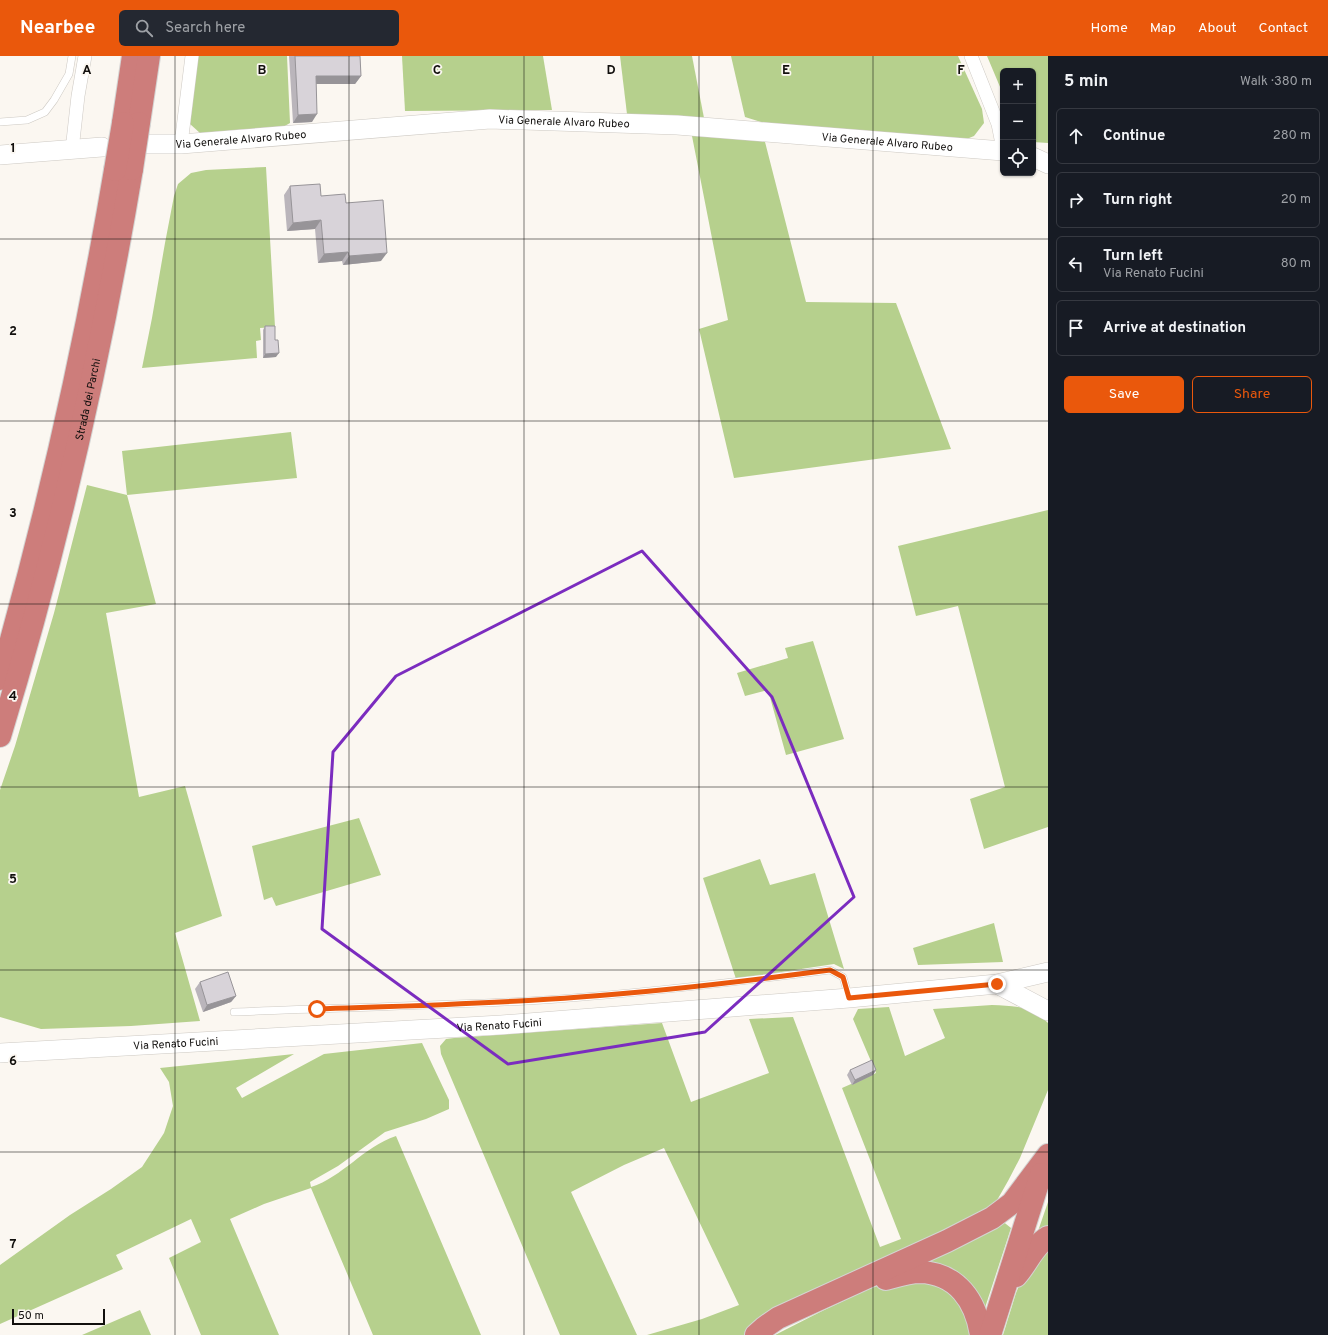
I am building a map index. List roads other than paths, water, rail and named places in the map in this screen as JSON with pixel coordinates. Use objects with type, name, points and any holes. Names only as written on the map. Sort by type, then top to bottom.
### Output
[{"type":"highway","name":"Strada dei Parchi","points":[[131,123],[133,56]]},
{"type":"highway","name":"Strada dei Parchi","points":[[0,736],[37,606],[77,445],[112,281],[124,170],[131,123],[149,56]]},
{"type":"highway","name":"Strada dei Parchi","points":[[0,678],[61,447],[85,332],[124,170]]},
{"type":"highway","points":[[990,1335],[1047,1155]]},
{"type":"highway","points":[[756,1335],[765,1326],[778,1318],[947,1241],[992,1218],[1012,1203],[1047,1155]]},
{"type":"highway","points":[[1007,1285],[1022,1270],[1037,1246],[1048,1237]]},
{"type":"highway","points":[[770,1335],[782,1326],[883,1280],[902,1274],[920,1272],[943,1277],[955,1284],[964,1292],[972,1304],[981,1335]]},
{"type":"street","points":[[72,150],[78,96],[85,56]]},
{"type":"street","points":[[181,144],[192,56]]},
{"type":"street","points":[[971,56],[1000,134]]},
{"type":"street","name":"Via Generale Alvaro Rubeo","points":[[148,144],[181,144],[490,119],[677,125],[979,149],[1000,140]]},
{"type":"street","points":[[0,155],[102,147]]},
{"type":"street","points":[[1036,152],[1048,155]]},
{"type":"street","points":[[1036,158],[1048,164]]},
{"type":"street","name":"Via Renato Fucini","points":[[0,1053],[500,1025],[849,998],[997,984],[1048,972]]},
{"type":"street","points":[[997,984],[1048,1011]]},
{"type":"lane","points":[[0,122],[28,120],[45,112],[54,100],[69,74],[72,56]]},
{"type":"lane","points":[[234,1012],[466,1004],[582,997],[703,986],[830,970],[843,977],[849,998]]}]
